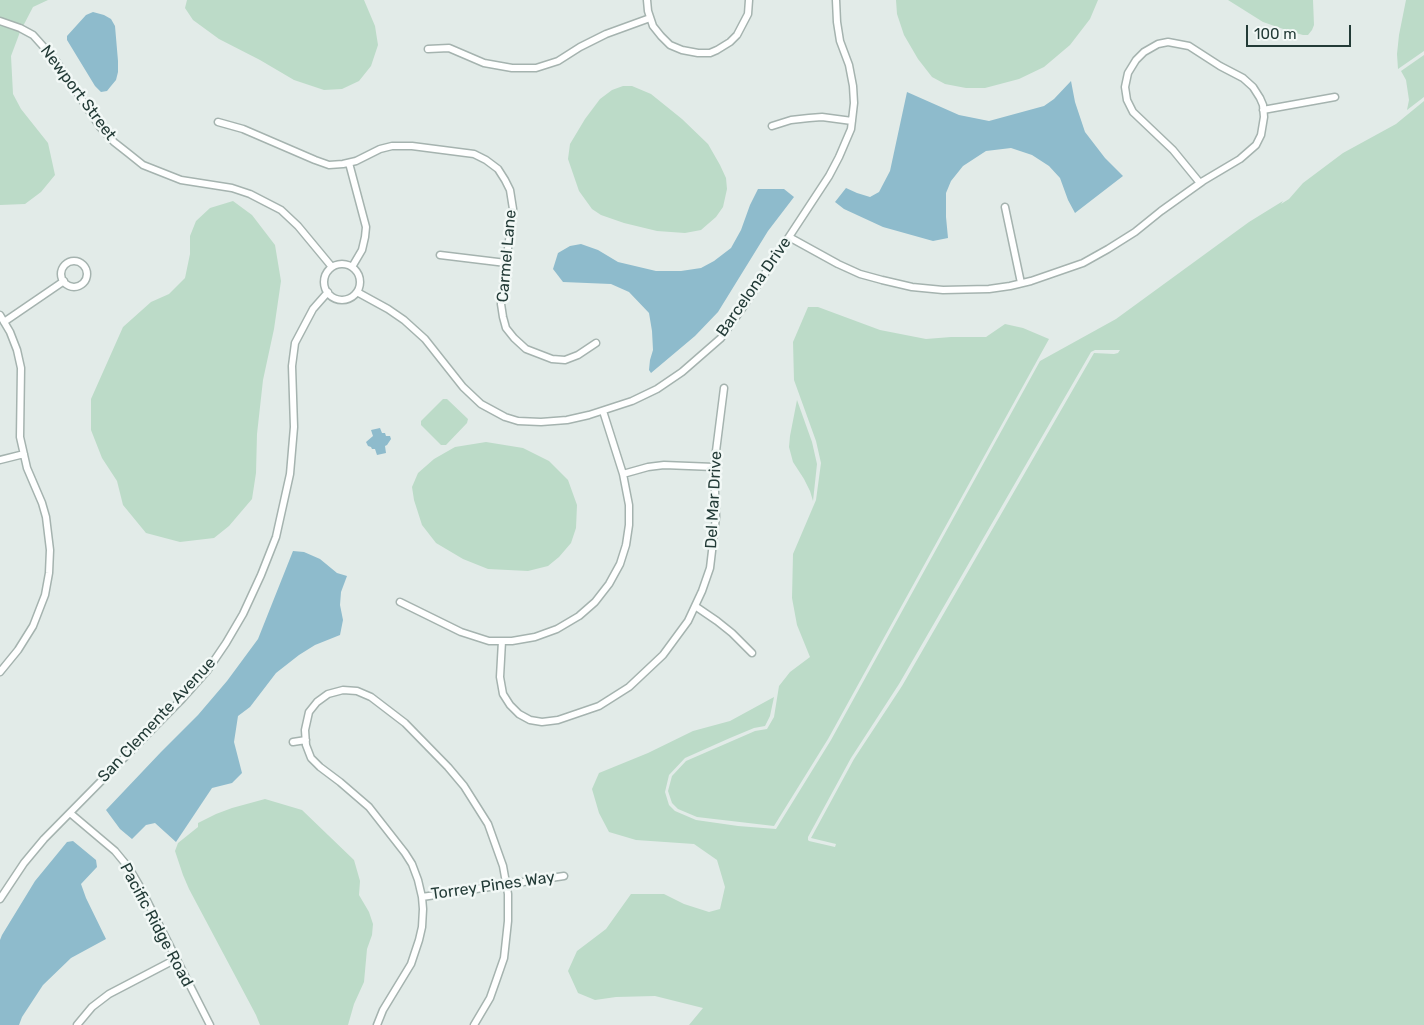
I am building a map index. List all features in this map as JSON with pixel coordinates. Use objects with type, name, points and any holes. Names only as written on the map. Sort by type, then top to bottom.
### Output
[{"type":"street","points":[[647,0],[653,26],[670,45],[682,50],[698,53],[710,53],[730,42],[737,35],[748,14],[749,0]]},
{"type":"street","name":"Barcelona Drive","points":[[357,292],[404,320],[425,340],[463,387],[481,404],[493,412],[518,421],[566,420],[589,415],[632,401],[657,388],[682,372],[720,338],[741,310],[789,237],[829,176],[839,157],[851,129],[854,104],[849,65],[840,41],[836,0]]},
{"type":"street","points":[[428,49],[449,48],[484,62],[512,68],[536,68],[558,60],[606,34],[650,18]]},
{"type":"street","name":"Newport Street","points":[[0,21],[20,28],[33,36],[42,45],[56,61],[100,127],[114,142],[143,165],[182,180],[232,188],[250,194],[274,206],[298,226],[332,267]]},
{"type":"street","points":[[789,237],[860,274],[912,287],[943,290],[989,289],[1021,283],[1057,273],[1083,263],[1135,232],[1200,184],[1240,159],[1256,145],[1261,135],[1263,110],[1260,98],[1248,82],[1189,46],[1168,42],[1158,44],[1144,52],[1136,60],[1128,73],[1125,88],[1127,100],[1133,112],[1173,150],[1200,184]]},
{"type":"street","points":[[1263,110],[1335,98]]},
{"type":"street","points":[[772,126],[791,120],[822,117],[852,121]]},
{"type":"street","name":"Carmel Lane","points":[[218,122],[243,129],[314,160],[329,164],[349,163],[380,149],[392,146],[474,154],[486,160],[498,169],[510,190],[513,209],[501,304],[506,328],[526,349],[552,359],[565,360],[578,355],[596,343]]},
{"type":"street","points":[[349,163],[366,227],[362,250],[352,267]]},
{"type":"street","points":[[1005,207],[1021,283]]},
{"type":"street","points":[[440,255],[506,263]]},
{"type":"street","points":[[80,262],[86,268],[87,277],[83,284],[73,287],[64,282],[61,275],[67,263],[80,262]]},
{"type":"street","points":[[340,264],[352,267],[359,276],[357,292],[345,299],[333,297],[328,292],[324,283],[328,272],[332,267],[340,264]]},
{"type":"street","points":[[4,322],[64,282]]},
{"type":"street","name":"San Clemente Avenue","points":[[0,900],[24,863],[44,839],[182,699],[207,671],[243,614],[276,537],[290,474],[294,427],[292,366],[295,343],[313,309],[328,292]]},
{"type":"street","points":[[0,315],[17,350],[21,368],[20,437],[27,468],[46,517],[50,550],[50,573],[33,626],[18,650],[0,672]]},
{"type":"street","name":"Del Mar Drive","points":[[502,641],[500,677],[503,694],[519,714],[530,720],[542,722],[558,720],[599,706],[629,687],[663,655],[688,621],[710,568],[716,517],[714,467],[724,388]]},
{"type":"street","points":[[400,602],[461,632],[488,641],[512,641],[535,637],[557,629],[579,616],[595,602],[609,584],[620,564],[626,545],[630,505],[623,474],[603,411]]},
{"type":"street","points":[[0,460],[24,454]]},
{"type":"street","points":[[623,474],[664,465],[714,467]]},
{"type":"street","points":[[695,606],[732,633],[752,653]]},
{"type":"street","points":[[377,1025],[383,1010],[411,964],[422,927],[422,897],[412,864],[386,827],[368,807],[311,758],[306,745],[305,730],[309,712],[317,702],[328,694],[343,690],[357,691],[371,697],[405,723],[443,761],[464,786],[488,824],[503,866],[508,894],[508,921],[504,958],[490,998],[474,1025]]},
{"type":"street","points":[[293,742],[306,740]]},
{"type":"street","name":"Pacific Ridge Road","points":[[70,813],[110,846],[129,868],[210,1025]]},
{"type":"street","name":"Torrey Pines Way","points":[[422,897],[564,876]]},
{"type":"street","points":[[77,1025],[92,1007],[109,994],[176,959]]},
{"type":"green space","points":[[0,0],[48,0],[33,7],[20,32],[11,56],[13,94],[21,109],[48,143],[55,175],[41,192],[25,204],[0,205]]},
{"type":"green space","points":[[187,0],[364,0],[375,26],[378,45],[371,66],[359,81],[342,89],[324,90],[294,80],[219,39],[193,20],[185,8]]},
{"type":"green space","points":[[896,0],[1098,0],[1090,19],[1070,45],[1044,67],[1019,79],[985,88],[966,88],[945,84],[932,77],[918,59],[904,35],[897,14]]},
{"type":"green space","points":[[1228,0],[1313,0],[1314,25],[1308,35],[1289,31],[1263,22]]},
{"type":"green space","points":[[1406,0],[1424,0],[1424,51],[1398,69],[1399,35]]},
{"type":"green space","points":[[1424,55],[1424,97],[1407,110],[1409,100],[1406,80],[1401,71]]},
{"type":"green space","points":[[623,86],[632,86],[651,94],[682,119],[708,144],[720,165],[726,178],[727,189],[723,207],[716,217],[701,230],[685,233],[657,231],[624,223],[601,215],[592,209],[579,191],[568,159],[570,144],[600,99],[612,90]]},
{"type":"green space","points":[[1424,101],[1424,1025],[689,1025],[703,1008],[655,996],[616,997],[595,1000],[578,993],[568,971],[577,951],[606,929],[631,894],[664,894],[684,904],[709,912],[720,909],[725,887],[717,860],[694,844],[636,840],[609,832],[599,813],[592,789],[599,773],[648,753],[693,731],[730,721],[774,697],[770,716],[765,726],[754,728],[685,758],[669,775],[665,792],[669,805],[675,811],[696,820],[776,829],[831,740],[1040,361],[1116,319],[1249,222],[1289,199],[1303,183],[1343,153],[1396,124]],"holes":[[[1095,350],[1120,350],[1114,354],[1094,353],[902,686],[854,759],[811,838],[836,844],[835,847],[809,841],[808,837],[851,758],[899,684],[1091,352]]]},
{"type":"green space","points":[[233,201],[252,215],[275,245],[281,281],[274,329],[263,380],[257,434],[256,473],[252,499],[229,526],[214,538],[180,542],[146,533],[123,505],[117,481],[102,458],[91,430],[91,399],[123,327],[151,302],[169,294],[185,278],[190,254],[190,236],[196,221],[210,208]]},
{"type":"green space","points":[[808,307],[818,307],[880,330],[926,339],[986,337],[1005,324],[1023,328],[1049,339],[828,739],[774,826],[697,817],[678,809],[672,803],[668,791],[672,776],[686,761],[755,731],[767,729],[774,717],[779,686],[790,672],[810,657],[797,625],[792,598],[793,554],[816,500],[821,463],[816,441],[794,380],[793,342]]},
{"type":"green space","points":[[443,399],[447,399],[468,419],[467,423],[446,445],[441,445],[421,425],[421,421]]},
{"type":"green space","points":[[797,400],[812,442],[817,464],[813,501],[804,479],[793,462],[789,447]]},
{"type":"green space","points":[[486,442],[523,448],[549,461],[568,480],[577,505],[576,528],[571,543],[548,566],[528,571],[488,569],[463,559],[436,543],[422,525],[412,487],[418,473],[434,459],[455,447]]},
{"type":"green space","points":[[265,799],[302,810],[354,860],[360,881],[359,895],[369,912],[373,924],[372,935],[367,949],[364,982],[354,1004],[348,1025],[260,1025],[183,875],[175,851],[178,843],[198,827],[198,823],[232,808]]},
{"type":"water","points":[[93,12],[111,19],[115,26],[118,72],[116,80],[107,91],[101,92],[95,86],[67,40],[67,36],[86,15]]},
{"type":"water","points":[[1071,81],[1075,102],[1085,132],[1105,158],[1123,176],[1075,213],[1060,178],[1049,166],[1032,155],[1011,148],[986,151],[963,166],[951,181],[946,193],[948,238],[933,241],[883,227],[844,209],[835,202],[846,188],[870,197],[879,192],[890,171],[907,92],[959,115],[989,121],[1044,106],[1054,99]]},
{"type":"water","points":[[758,189],[784,189],[794,197],[768,231],[718,312],[695,336],[651,373],[649,370],[653,350],[649,313],[629,292],[611,284],[563,282],[553,269],[558,253],[570,246],[581,244],[598,250],[618,262],[656,271],[681,271],[701,268],[731,248],[741,230]]},
{"type":"water","points":[[380,428],[382,433],[390,436],[391,439],[385,446],[386,453],[377,455],[375,449],[368,446],[366,442],[373,436],[371,430]]},
{"type":"water","points":[[293,551],[304,552],[320,559],[337,573],[347,576],[341,592],[340,605],[343,620],[340,635],[315,645],[276,673],[250,707],[238,716],[234,742],[242,773],[232,783],[212,788],[176,842],[155,823],[146,825],[132,839],[120,829],[106,810],[198,715],[227,681],[258,639]]},
{"type":"water","points":[[73,841],[96,860],[97,867],[81,884],[106,939],[71,958],[43,985],[22,1017],[19,1025],[0,1025],[0,940],[35,881],[67,842]]}]
